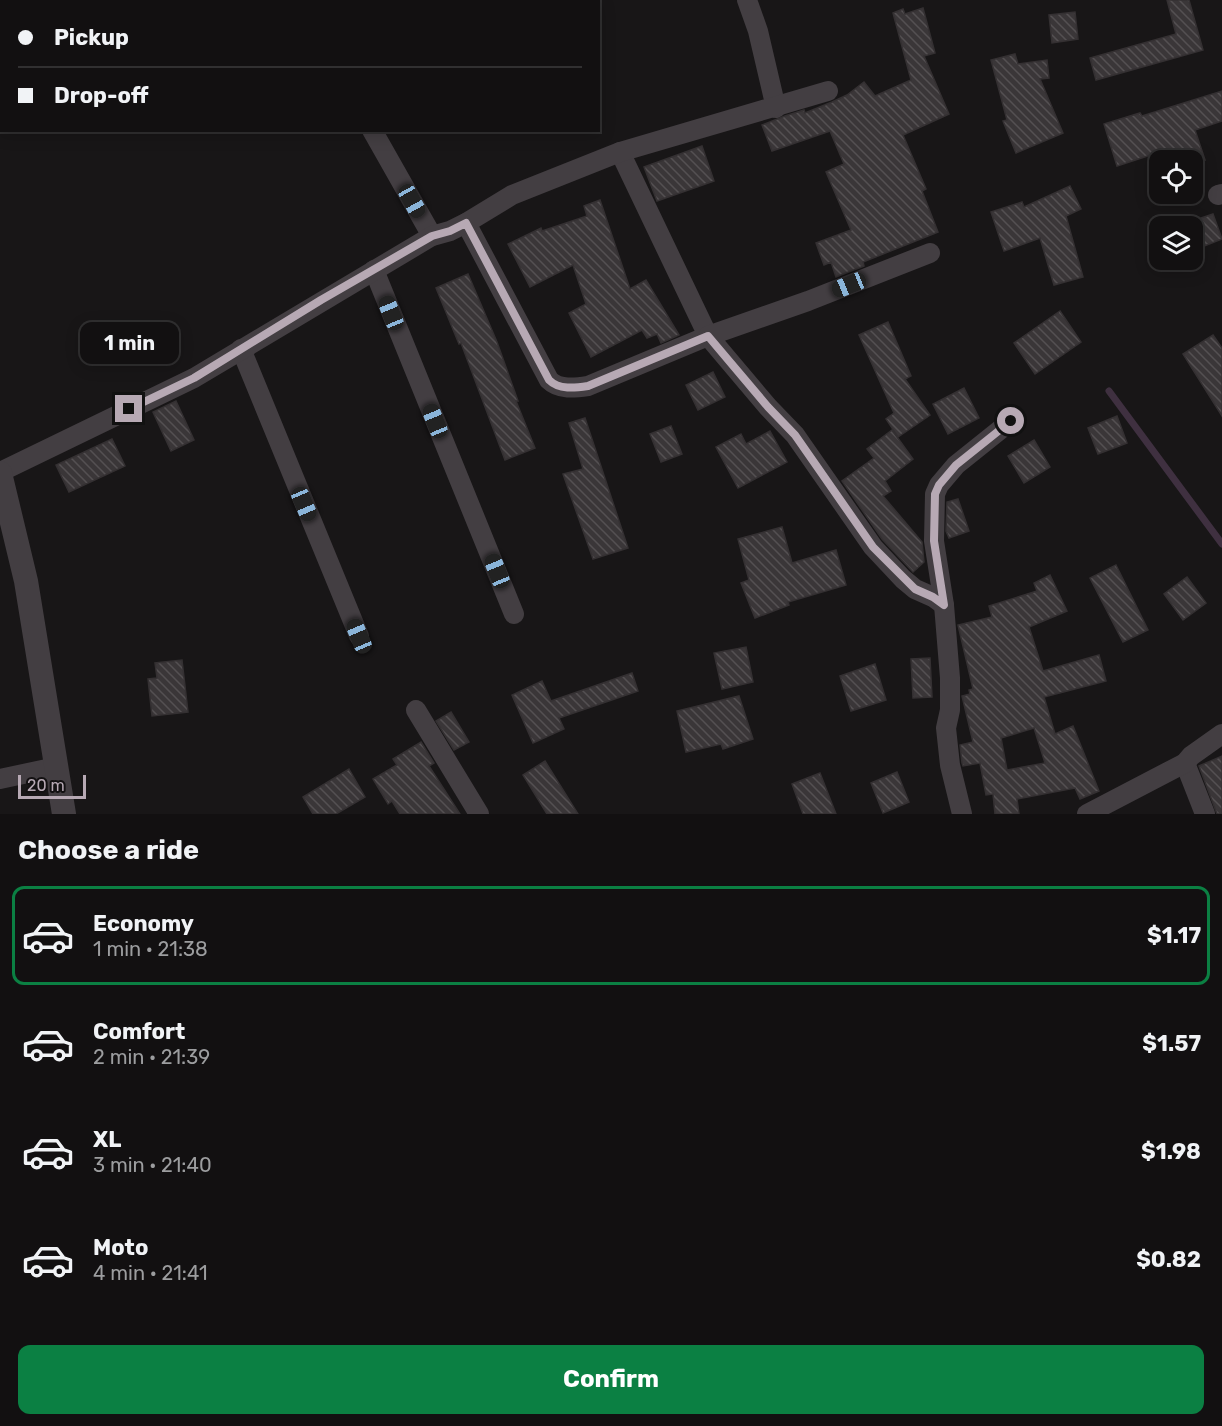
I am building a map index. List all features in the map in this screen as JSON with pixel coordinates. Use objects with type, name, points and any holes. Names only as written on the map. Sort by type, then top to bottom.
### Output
[{"type":"street","points":[[747,0],[758,31],[776,108]]},
{"type":"street","points":[[64,814],[26,581],[0,472],[194,378],[432,236],[466,223],[512,195],[620,152],[828,91]]},
{"type":"street","points":[[373,132],[432,236]]},
{"type":"street","points":[[620,152],[708,336],[795,435],[873,547],[915,589],[944,605]]},
{"type":"street","points":[[466,223],[549,380],[554,385],[575,388],[588,386],[708,336],[808,301],[930,253]]},
{"type":"street","points":[[374,270],[514,614]]},
{"type":"street","points":[[240,349],[359,636]]},
{"type":"street","points":[[963,814],[950,765],[946,728],[950,710],[950,678],[944,605],[934,541],[935,494],[939,485],[956,465],[1011,421]]},
{"type":"street","points":[[416,710],[479,814]]},
{"type":"street","points":[[1087,814],[1185,763],[1191,756],[1222,734]]},
{"type":"street","points":[[1185,763],[1205,814]]},
{"type":"street","points":[[0,780],[56,767]]},
{"type":"building","points":[[1167,0],[1189,0],[1203,50],[1096,80],[1090,58],[1176,34]]},
{"type":"building","points":[[923,8],[935,53],[924,56],[949,114],[903,135],[926,189],[922,191],[938,232],[863,262],[864,266],[836,277],[831,262],[824,265],[816,243],[851,230],[826,172],[844,164],[830,131],[772,151],[762,125],[804,110],[805,113],[832,102],[847,95],[864,82],[875,96],[911,80],[893,13],[903,9],[905,14]]},
{"type":"building","points":[[1075,12],[1078,39],[1052,43],[1049,15]]},
{"type":"building","points":[[1015,54],[1018,64],[1047,60],[1049,78],[1040,79],[1063,133],[1016,153],[1003,121],[1007,120],[991,60]]},
{"type":"building","points":[[1222,91],[1222,121],[1195,130],[1202,150],[1149,150],[1149,156],[1117,166],[1104,124],[1140,113],[1142,116]]},
{"type":"building","points":[[702,146],[714,181],[657,201],[644,167]]},
{"type":"building","points":[[1070,186],[1081,209],[1066,216],[1083,277],[1054,285],[1040,238],[1004,251],[991,212],[1022,202],[1024,207]]},
{"type":"building","points":[[600,200],[630,289],[646,280],[679,335],[661,343],[657,334],[647,338],[642,330],[591,357],[569,313],[586,304],[573,265],[530,287],[508,244],[541,228],[542,231],[587,216],[584,206]]},
{"type":"building","points":[[1213,214],[1222,239],[1203,247],[1203,217]]},
{"type":"building","points":[[468,274],[497,342],[518,401],[516,401],[535,448],[505,460],[461,343],[459,344],[436,288]]},
{"type":"building","points":[[1060,311],[1081,342],[1035,374],[1014,343]]},
{"type":"building","points":[[888,322],[911,376],[905,379],[930,415],[898,437],[886,419],[894,413],[859,335]]},
{"type":"building","points":[[1213,335],[1222,348],[1222,416],[1183,354]]},
{"type":"building","points":[[713,372],[725,397],[698,410],[686,385]]},
{"type":"building","points":[[964,388],[979,418],[948,434],[933,404]]},
{"type":"building","points":[[176,401],[194,440],[171,451],[153,412]]},
{"type":"building","points":[[1117,416],[1127,443],[1098,454],[1088,428]]},
{"type":"building","points":[[585,418],[628,548],[593,559],[563,474],[583,469],[569,423]]},
{"type":"building","points":[[671,426],[682,454],[661,462],[650,434]]},
{"type":"building","points":[[892,430],[913,459],[885,481],[891,491],[883,496],[922,542],[924,562],[913,572],[882,539],[842,481],[874,458],[867,449]]},
{"type":"building","points":[[770,431],[787,462],[738,488],[716,447],[741,434],[746,444]]},
{"type":"building","points":[[112,439],[125,466],[69,492],[56,465]]},
{"type":"building","points":[[1034,440],[1050,467],[1024,483],[1008,456]]},
{"type":"building","points":[[958,499],[969,531],[949,538],[946,531],[947,502]]},
{"type":"building","points":[[782,527],[792,563],[836,550],[846,585],[788,602],[789,605],[755,618],[741,583],[749,580],[738,539]]},
{"type":"building","points":[[1116,565],[1148,630],[1123,642],[1090,578]]},
{"type":"building","points":[[1050,575],[1067,611],[1029,627],[1043,671],[1099,655],[1106,681],[1044,697],[1055,734],[1073,726],[1099,791],[1080,799],[1075,788],[1017,799],[1019,814],[995,814],[993,794],[986,795],[980,763],[963,766],[962,763],[960,745],[973,742],[962,696],[970,694],[969,690],[973,689],[958,625],[992,617],[989,606],[1037,591],[1034,583]],"holes":[[[1034,728],[1045,763],[1007,770],[1001,738]]]},
{"type":"building","points":[[1187,577],[1206,603],[1183,620],[1164,594]]},
{"type":"building","points":[[746,647],[753,682],[722,689],[714,653]]},
{"type":"building","points":[[930,658],[932,697],[913,698],[911,659]]},
{"type":"building","points":[[182,660],[188,712],[152,716],[148,679],[157,678],[155,663]]},
{"type":"building","points":[[875,664],[886,700],[851,711],[840,676]]},
{"type":"building","points":[[632,673],[638,691],[559,718],[564,729],[533,743],[512,695],[542,681],[551,701]]},
{"type":"building","points":[[739,696],[753,739],[723,749],[721,744],[686,752],[677,711]]},
{"type":"building","points":[[451,712],[469,742],[454,750],[436,721]]},
{"type":"building","points":[[421,742],[434,763],[429,766],[460,814],[400,814],[392,801],[388,804],[373,779],[397,765],[393,759]]},
{"type":"building","points":[[1222,756],[1222,814],[1217,814],[1199,766]]},
{"type":"building","points":[[545,761],[578,814],[547,814],[523,775]]},
{"type":"building","points":[[349,769],[365,797],[336,814],[313,814],[303,797]]},
{"type":"building","points":[[897,772],[909,802],[883,813],[871,783]]},
{"type":"building","points":[[820,773],[836,814],[803,814],[792,784]]},
{"type":"waterway","points":[[1109,391],[1222,544]]},
{"type":"route","points":[[129,409],[194,378],[321,300],[432,236],[466,223],[549,380],[554,385],[575,388],[588,386],[708,336],[795,435],[873,547],[915,589],[944,605],[934,541],[935,494],[939,485],[956,465],[1011,421]]}]
